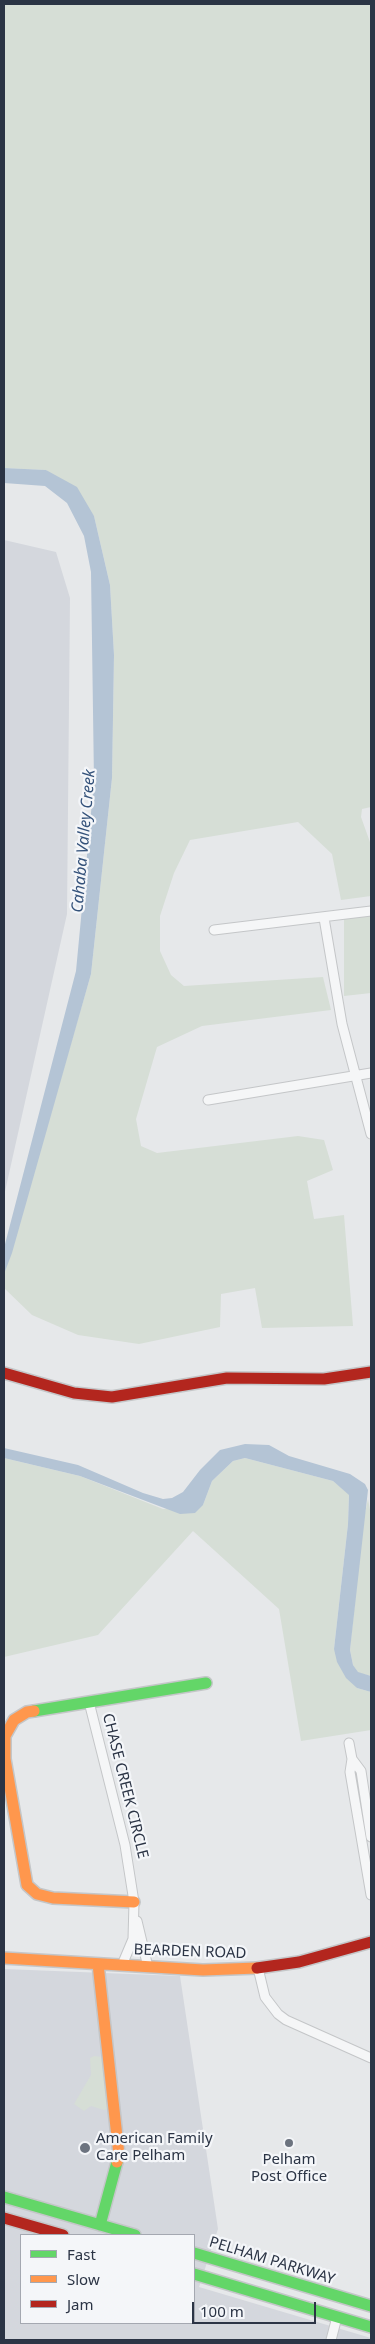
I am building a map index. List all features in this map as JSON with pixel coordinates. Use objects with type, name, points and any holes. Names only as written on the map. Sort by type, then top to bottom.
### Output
[{"type":"street","points":[[214,930],[371,911]]},
{"type":"street","points":[[324,918],[342,1024],[371,1134]]},
{"type":"street","points":[[208,1100],[371,1073]]},
{"type":"street","points":[[4,1373],[74,1393],[112,1397],[227,1378],[324,1379],[371,1372]]},
{"type":"street","points":[[89,1702],[206,1683]]},
{"type":"street","name":"CHASE CREEK CIRCLE","points":[[134,1902],[53,1898],[37,1894],[27,1886],[5,1759],[4,1744],[7,1722],[27,1712],[89,1702],[127,1854],[134,1902],[135,1914],[148,1967]]},
{"type":"street","points":[[349,1743],[352,1759],[350,1772],[371,1895]]},
{"type":"street","points":[[352,1759],[361,1771],[371,1837]]},
{"type":"street","name":"CHASE CREEK CIRCLE","points":[[122,1965],[133,1939],[135,1914]]},
{"type":"street","name":"BEARDEN ROAD","points":[[4,1958],[204,1970],[258,1968],[299,1962],[371,1942]]},
{"type":"street","points":[[98,1964],[119,2155],[100,2225]]},
{"type":"street","points":[[258,1968],[265,1996],[278,2014],[286,2020],[371,2058]]},
{"type":"street","points":[[4,2197],[132,2234]]},
{"type":"street","points":[[4,2218],[60,2234]]},
{"type":"street","name":"PELHAM PARKWAY","points":[[195,2252],[371,2306]]},
{"type":"street","points":[[216,2280],[222,2261]]},
{"type":"street","points":[[195,2274],[371,2327]]},
{"type":"street","points":[[330,2340],[342,2298]]},
{"type":"shaded area","points":[[4,4],[371,4],[371,807],[362,809],[361,817],[371,845],[371,896],[341,900],[332,854],[298,822],[190,840],[174,873],[160,916],[160,951],[171,975],[184,986],[323,977],[331,1010],[202,1026],[157,1047],[136,1119],[141,1146],[157,1153],[298,1136],[324,1140],[333,1170],[307,1181],[314,1219],[344,1215],[353,1326],[262,1328],[255,1288],[221,1294],[220,1327],[139,1344],[78,1335],[32,1315],[4,1288],[4,1274],[91,974],[112,778],[114,655],[110,585],[94,516],[46,470],[4,468]]},
{"type":"shaded area","points":[[4,540],[56,552],[70,598],[67,914],[4,1196]]},
{"type":"shaded area","points":[[371,915],[371,993],[344,996],[344,918]]},
{"type":"shaded area","points":[[4,1458],[80,1476],[163,1509],[203,1505],[212,1481],[233,1461],[245,1458],[333,1481],[349,1494],[348,1524],[334,1649],[357,1688],[371,1692],[371,1730],[301,1741],[279,1609],[193,1531],[98,1635],[4,1657]]},
{"type":"shaded area","points":[[368,1499],[371,1515],[371,1676],[358,1673],[353,1665],[350,1650],[363,1522]]},
{"type":"shaded area","points":[[4,1969],[180,1976],[218,2229],[199,2287],[371,2338],[371,2340],[4,2340]]},
{"type":"shaded area","points":[[94,2056],[103,2057],[110,2108],[104,2110],[91,2106],[84,2111],[74,2104],[91,2075],[90,2058]]},
{"type":"water","points":[[4,468],[46,470],[77,487],[94,516],[110,585],[114,655],[112,778],[91,974],[12,1253],[4,1274],[4,1248],[76,971],[94,781],[91,572],[84,536],[67,503],[45,486],[4,483]]},
{"type":"water","points":[[245,1444],[269,1445],[289,1456],[350,1474],[365,1484],[368,1490],[350,1650],[353,1665],[358,1672],[371,1676],[371,1692],[357,1688],[346,1678],[337,1662],[334,1649],[348,1524],[349,1495],[333,1481],[245,1458],[233,1461],[212,1481],[203,1505],[195,1513],[180,1514],[80,1476],[4,1458],[4,1448],[78,1465],[143,1493],[163,1499],[172,1498],[183,1492],[200,1470],[220,1450]]},
{"type":"traffic: fast","points":[[34,1711],[206,1683]]},
{"type":"traffic: fast","points":[[100,2225],[117,2162]]},
{"type":"traffic: fast","points":[[4,2197],[132,2234]]},
{"type":"traffic: fast","points":[[195,2253],[371,2306]]},
{"type":"traffic: fast","points":[[195,2274],[371,2327]]},
{"type":"traffic: slow","points":[[34,1711],[27,1712],[14,1720],[5,1736],[5,1759],[27,1885],[37,1894],[53,1898],[134,1902]]},
{"type":"traffic: slow","points":[[4,1958],[203,1970],[257,1968]]},
{"type":"traffic: slow","points":[[98,1964],[119,2155],[117,2162]]},
{"type":"traffic: jam","points":[[4,1373],[74,1393],[112,1397],[227,1378],[324,1379],[371,1372]]},
{"type":"traffic: jam","points":[[257,1968],[299,1962],[371,1942]]},
{"type":"traffic: jam","points":[[4,2218],[60,2234]]},
{"type":"place","name":"Pelham Post Office","points":[[289,2143]]},
{"type":"place","name":"American Family Care Pelham","points":[[85,2148]]},
{"type":"water label","name":"Cahaba Valley Creek","points":[[84,841]]}]
